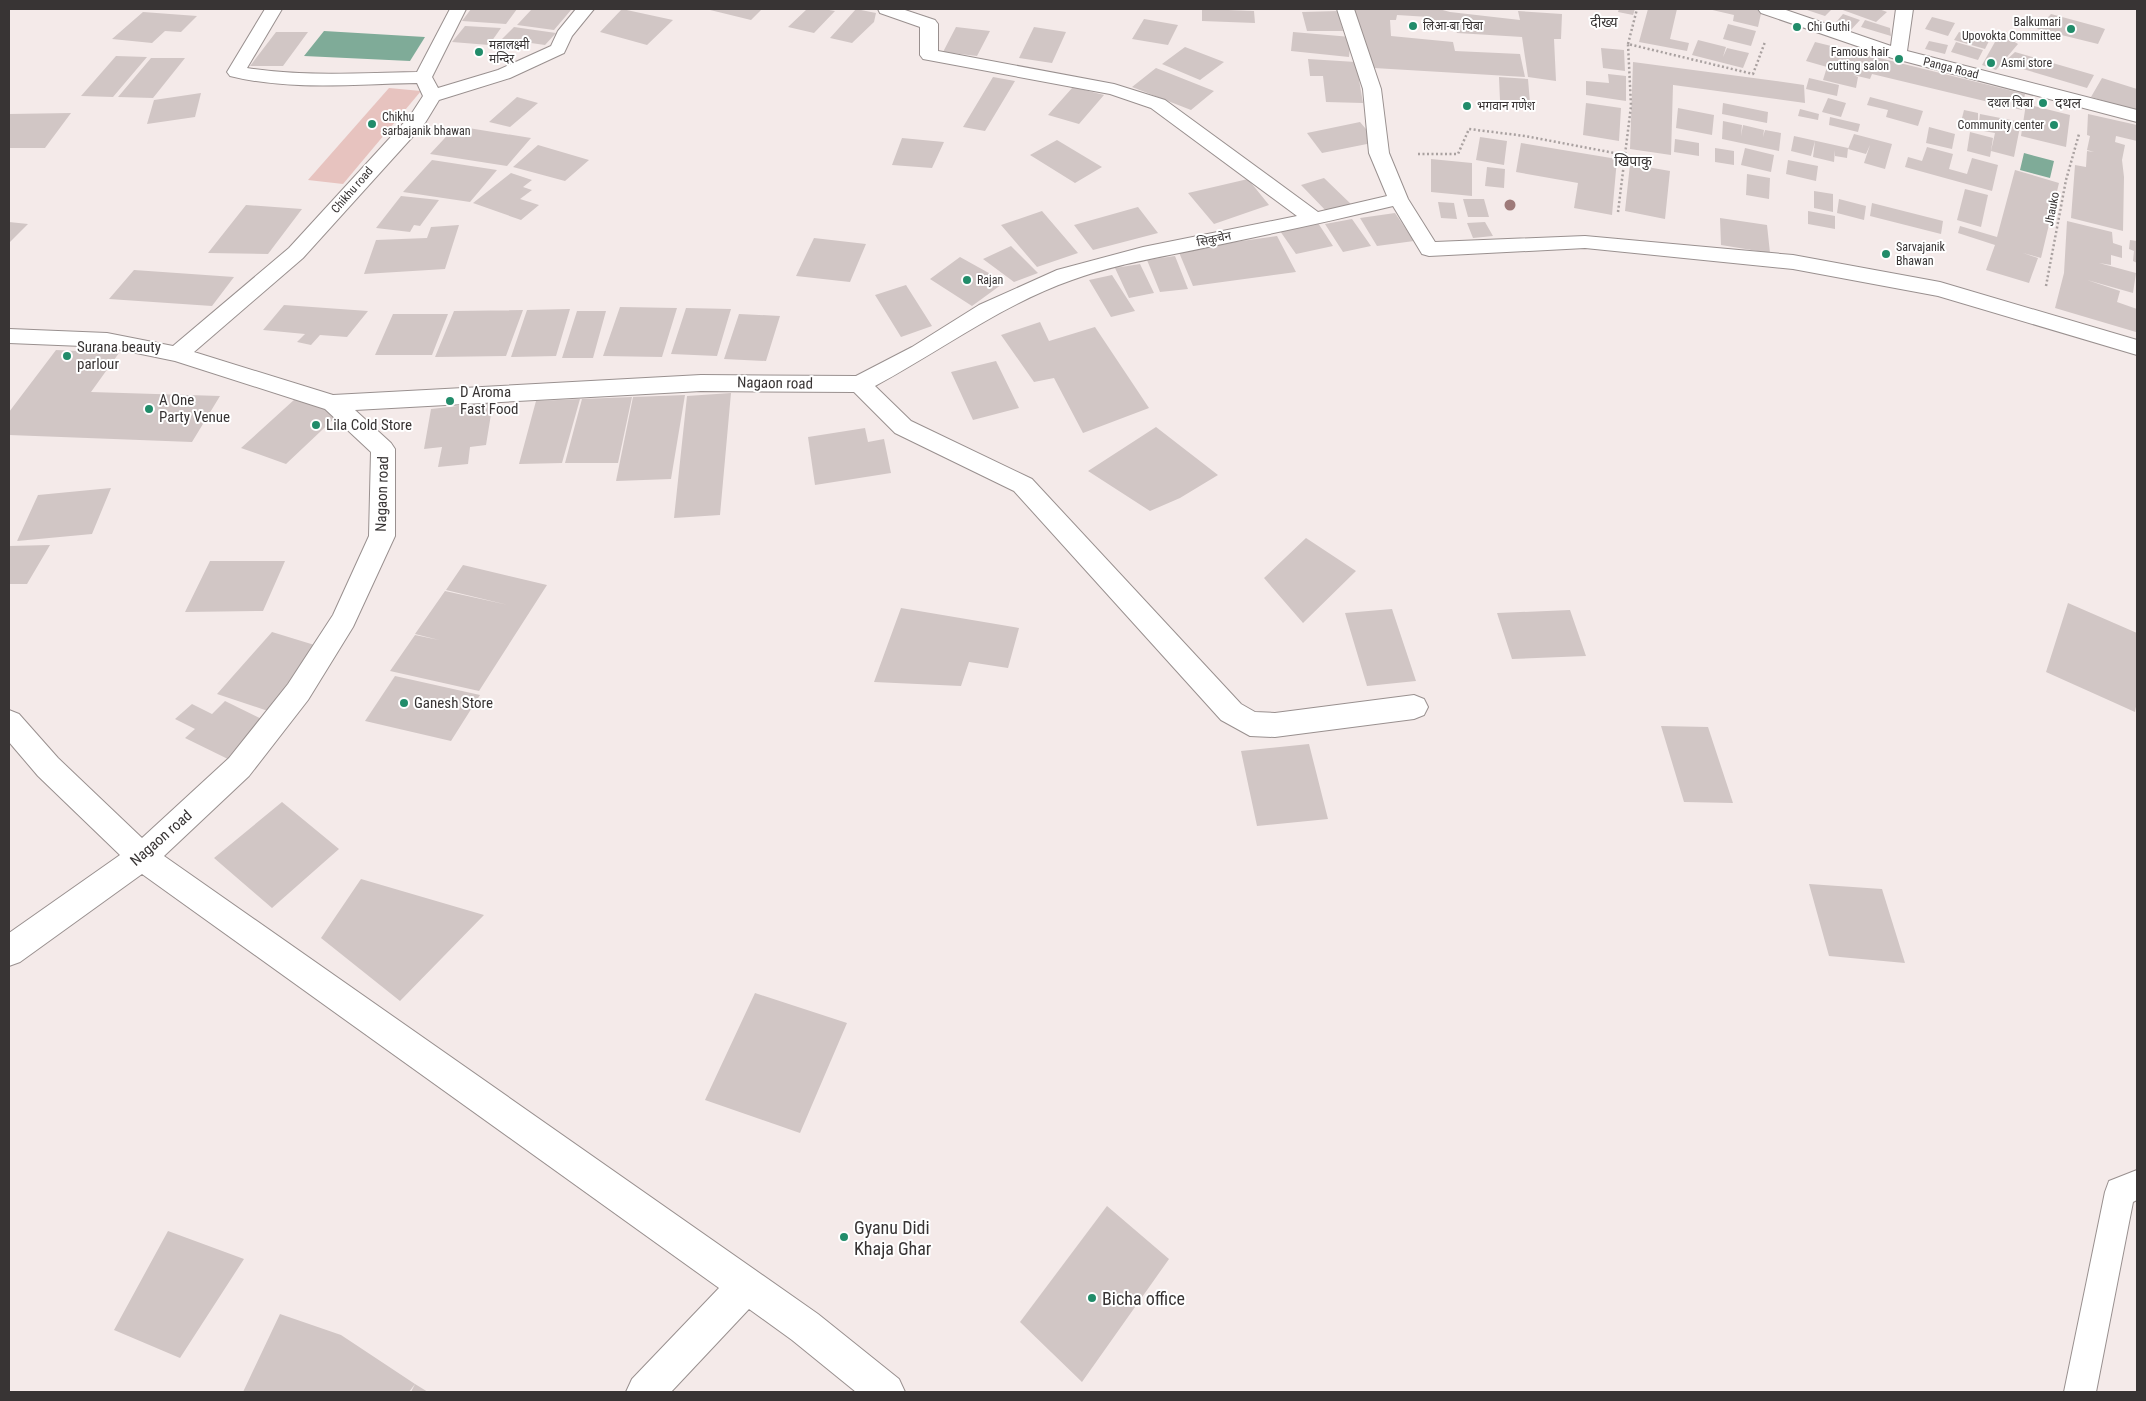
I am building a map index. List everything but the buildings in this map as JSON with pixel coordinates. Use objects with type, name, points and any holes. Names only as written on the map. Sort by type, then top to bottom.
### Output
[{"type":"street","points":[[274,9],[236,72],[264,78],[297,79],[423,77]]},
{"type":"street","points":[[423,77],[458,9]]},
{"type":"street","points":[[423,77],[432,96],[504,74],[558,49],[564,35],[586,9]]},
{"type":"street","points":[[886,9],[929,24],[929,55],[1114,89],[1158,104],[1314,219]]},
{"type":"street","points":[[1346,9],[1372,89],[1379,153],[1398,199],[1429,249],[1585,242],[1793,262],[1940,289],[2137,348]]},
{"type":"street","points":[[1898,54],[1905,9]]},
{"type":"street","name":"Panga Road","points":[[1773,11],[1898,54],[2137,116]]},
{"type":"street","name":"Chikhu road","points":[[177,354],[296,253],[418,119],[432,96]]},
{"type":"street","name":"सिकुचेन","points":[[860,384],[920,352],[987,310],[1064,275],[1143,254],[1314,219],[1398,199]]},
{"type":"street","points":[[9,336],[108,340],[177,354],[333,403]]},
{"type":"street","name":"Nagaon road","points":[[333,403],[701,383],[860,384]]},
{"type":"street","points":[[860,384],[903,427],[1023,485],[1231,712],[1250,724],[1274,725],[1414,707]]},
{"type":"street","name":"Nagaon road","points":[[9,951],[142,857],[239,767],[298,692],[344,620],[382,536],[383,448],[333,403]]},
{"type":"street","points":[[9,722],[48,767],[142,857],[805,1327],[886,1392]]},
{"type":"street","points":[[645,1392],[746,1286]]},
{"type":"lane","points":[[2080,1392],[2120,1192],[2137,1185]]},
{"type":"path","points":[[1614,245],[1631,106],[1628,44],[1637,9]]},
{"type":"path","points":[[1628,44],[1753,74],[1773,11]]},
{"type":"path","name":"Jhauko","points":[[2040,319],[2066,180],[2088,103]]},
{"type":"path","points":[[1379,153],[1458,154],[1469,129],[1526,136],[1625,155]]},
{"type":"shaded area","points":[[324,31],[425,37],[410,61],[304,56]]},
{"type":"shaded area","points":[[389,88],[421,91],[343,184],[308,180]]},
{"type":"shaded area","points":[[2024,153],[2054,161],[2050,178],[2020,170]]},
{"type":"place","name":"लिआ-बा चिबा","points":[[1413,26]]},
{"type":"place","name":"Chi Guthi","points":[[1797,27]]},
{"type":"place","name":"Balkumari Upovokta Committee","points":[[2071,29]]},
{"type":"place","name":"महालक्ष्मी मन्दिर","points":[[479,52]]},
{"type":"place","name":"Famous hair cutting salon","points":[[1899,59]]},
{"type":"place","name":"Asmi store","points":[[1991,63]]},
{"type":"place","name":"दथल चिबा","points":[[2043,103]]},
{"type":"place","name":"भगवान गणेश","points":[[1467,106]]},
{"type":"place","name":"Chikhu sarbajanik bhawan","points":[[372,124]]},
{"type":"place","name":"Community center","points":[[2054,125]]},
{"type":"place","name":"Sarvajanik Bhawan","points":[[1886,254]]},
{"type":"place","name":"Rajan","points":[[967,280]]},
{"type":"place","name":"Surana beauty parlour","points":[[67,356]]},
{"type":"place","name":"D Aroma Fast Food","points":[[450,401]]},
{"type":"place","name":"A One Party Venue","points":[[149,409]]},
{"type":"place","name":"Lila Cold Store","points":[[316,425]]},
{"type":"place","name":"Ganesh Store","points":[[404,703]]},
{"type":"place","name":"Gyanu Didi Khaja Ghar","points":[[844,1237]]},
{"type":"place","name":"Bicha office","points":[[1092,1298]]},
{"type":"district","name":"दीख्य","points":[[1604,22]]},
{"type":"district","name":"दथल","points":[[2068,103]]},
{"type":"district","name":"खिपाकु","points":[[1633,161]]}]
